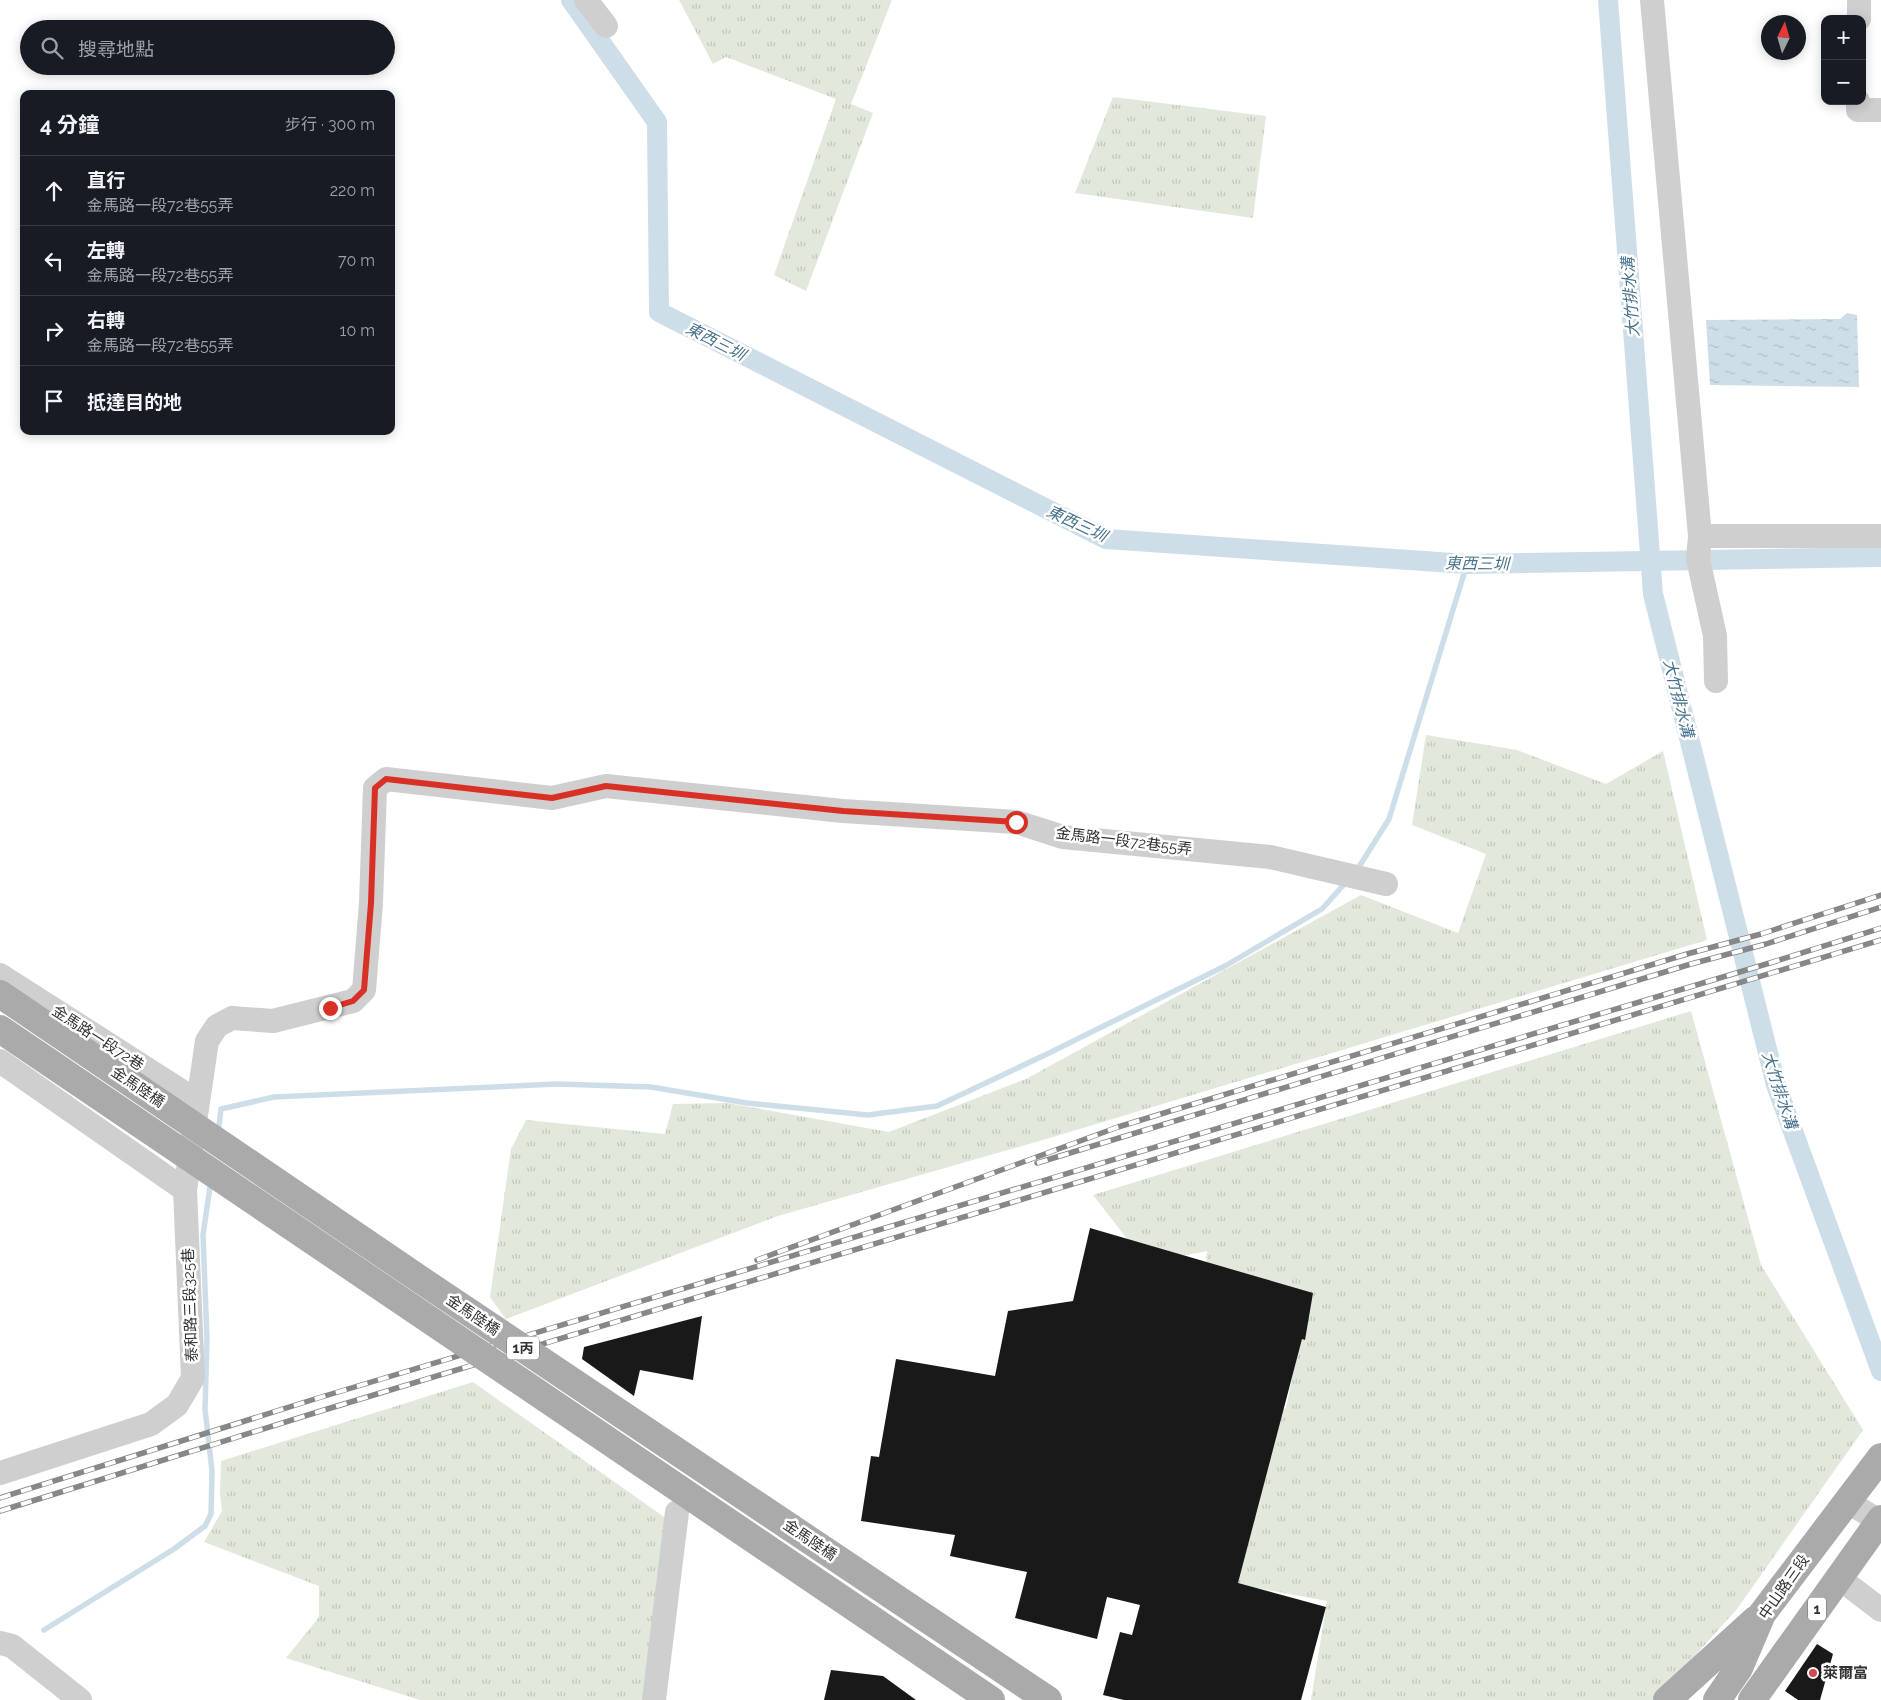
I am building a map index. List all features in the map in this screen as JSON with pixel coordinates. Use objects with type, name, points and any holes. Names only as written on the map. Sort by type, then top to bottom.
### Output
[{"type":"main road","name":"金馬陸橋","points":[[0,994],[424,1282],[1048,1700]]},
{"type":"main road","name":"金馬陸橋","points":[[0,1029],[991,1700]]},
{"type":"main road","name":"中山路三段","points":[[1717,1700],[1739,1668],[1762,1614],[1881,1457]]},
{"type":"main road","name":"1","points":[[1752,1700],[1881,1522]]},
{"type":"main road","points":[[1667,1700],[1762,1614]]},
{"type":"street","points":[[586,0],[606,26]]},
{"type":"street","points":[[1652,0],[1700,536],[1698,559],[1715,636],[1716,681]]},
{"type":"street","points":[[1859,0],[1859,15]]},
{"type":"street","points":[[1700,536],[1881,536]]},
{"type":"street","name":"金馬路一段72巷55弄","points":[[197,1101],[207,1041],[217,1026],[232,1018],[273,1021],[311,1012],[353,1001],[364,990],[371,903],[375,788],[386,779],[552,798],[606,786],[843,811],[1016,822],[1063,837],[1270,857],[1386,884]]},
{"type":"street","name":"金馬路一段72巷","points":[[0,975],[197,1101]]},
{"type":"street","points":[[0,1061],[185,1190]]},
{"type":"street","name":"泰和路三段325巷","points":[[0,1473],[151,1424],[177,1405],[193,1378],[185,1190],[197,1101]]},
{"type":"street","points":[[1855,1492],[1881,1522]]},
{"type":"street","points":[[654,1700],[678,1512]]},
{"type":"street","points":[[1839,1578],[1881,1610]]},
{"type":"street","points":[[0,1643],[12,1646],[80,1700]]},
{"type":"green space","points":[[679,0],[892,0],[851,104],[873,113],[806,291],[774,275],[836,99],[726,57],[713,64]]},
{"type":"green space","points":[[1113,97],[1266,116],[1253,218],[1075,193]]},
{"type":"green space","points":[[1426,735],[1517,750],[1606,784],[1663,751],[1707,940],[1053,1137],[778,1216],[506,1319],[490,1297],[511,1149],[526,1120],[665,1134],[673,1104],[727,1103],[889,1132],[1026,1079],[1361,895],[1458,933],[1486,854],[1412,825]]},
{"type":"green space","points":[[1691,1011],[1761,1265],[1863,1430],[1737,1609],[1666,1688],[1652,1700],[1311,1700],[1327,1601],[1224,1582],[1263,1417],[1286,1408],[1304,1321],[1206,1266],[1207,1251],[1172,1258],[1135,1249],[1093,1195]]},
{"type":"green space","points":[[473,1382],[667,1519],[646,1700],[420,1700],[286,1658],[319,1617],[319,1586],[204,1542],[222,1511],[220,1494],[221,1461]]},
{"type":"water","points":[[1847,313],[1857,315],[1859,387],[1710,385],[1706,320],[1840,319]]},
{"type":"building","points":[[1090,1228],[1313,1293],[1305,1340],[1302,1339],[1238,1583],[1326,1607],[1301,1700],[1124,1700],[1103,1695],[1120,1632],[1132,1635],[1140,1605],[1107,1597],[1097,1639],[1015,1618],[1027,1572],[950,1556],[955,1535],[861,1521],[871,1456],[879,1457],[896,1359],[995,1376],[1008,1311],[1073,1301]]},
{"type":"building","points":[[702,1316],[693,1380],[640,1370],[634,1396],[582,1359],[584,1347]]},
{"type":"building","name":"萊爾富","points":[[1817,1644],[1833,1654],[1820,1700],[1798,1700],[1785,1691]]},
{"type":"building","points":[[831,1670],[883,1676],[916,1700],[824,1700]]},
{"type":"waterway","name":"東西三圳","points":[[571,0],[657,122],[659,312],[1106,539],[1467,564],[1881,557]]},
{"type":"waterway","name":"大竹排水溝","points":[[1608,0],[1653,594],[1776,1085],[1881,1371]]},
{"type":"waterway","points":[[1357,870],[1389,819],[1467,564]]},
{"type":"waterway","points":[[218,1134],[221,1109],[274,1097],[557,1084],[651,1087],[747,1103],[868,1115],[937,1106],[1225,966],[1322,909],[1347,881]]},
{"type":"waterway","points":[[44,1630],[174,1549],[205,1526],[211,1514],[212,1471],[205,1409],[207,1340],[203,1235],[211,1180]]},
{"type":"railway","points":[[757,1260],[1118,1127],[1687,954],[1761,934],[1881,895]]},
{"type":"railway","points":[[1037,1163],[1691,964],[1766,944],[1881,907]]},
{"type":"railway","points":[[0,1498],[318,1398],[1881,928]]},
{"type":"railway","points":[[0,1511],[324,1410],[1881,940]]},
{"type":"place","name":"萊爾富","points":[[1813,1673]]},
{"type":"route","points":[[330,1008],[353,1001],[364,990],[371,903],[375,788],[386,779],[552,798],[606,786],[843,811],[1016,822]]}]
